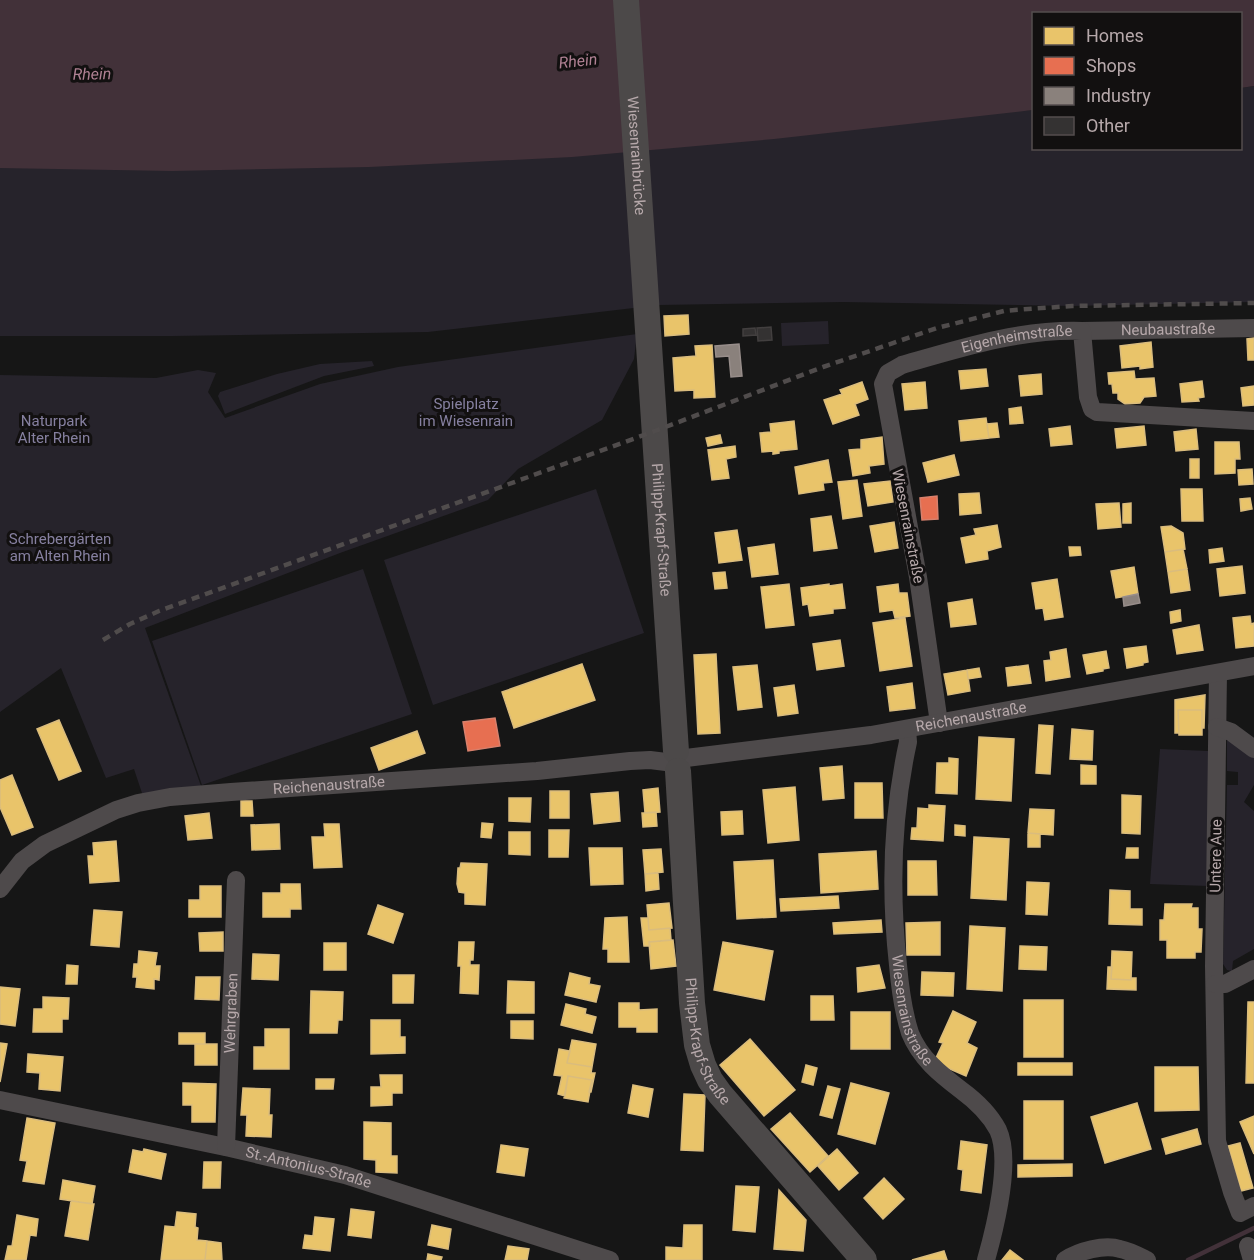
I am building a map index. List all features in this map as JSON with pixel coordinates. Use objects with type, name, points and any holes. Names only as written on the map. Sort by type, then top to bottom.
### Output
[{"type":"street","name":"Wiesenrainbrücke","points":[[626,0],[647,310]]},
{"type":"street","name":"Philipp-Krapf-Straße","points":[[647,310],[692,1003],[697,1045],[710,1080],[726,1101],[864,1260]]},
{"type":"street","name":"Neubaustraße","points":[[1082,331],[1254,328]]},
{"type":"street","name":"Eigenheimstraße","points":[[893,369],[998,339],[1051,330],[1082,331],[1088,397],[1092,409],[1097,412],[1254,421]]},
{"type":"street","name":"Wiesenrainstraße","points":[[893,369],[884,379],[883,384],[918,577],[939,723]]},
{"type":"street","name":"Reichenaustraße","points":[[0,889],[6,868],[22,861],[45,844],[105,815],[138,803],[170,797],[537,771],[640,760],[676,760],[907,729],[1254,666]]},
{"type":"street","name":"Untere Aue","points":[[1218,674],[1215,984],[1217,1141],[1240,1213],[1254,1206]]},
{"type":"street","points":[[1217,727],[1231,732],[1254,748]]},
{"type":"street","name":"Wiesenrainstraße","points":[[907,729],[908,742],[896,831],[894,878],[894,913],[900,986],[910,1032],[918,1048],[933,1067],[977,1102],[989,1115],[999,1132],[1003,1150],[1003,1167],[998,1209],[986,1260]]},
{"type":"street","name":"Wehrgraben","points":[[226,1147],[236,880]]},
{"type":"street","points":[[1215,984],[1225,984],[1254,969]]},
{"type":"street","name":"St.-Antonius-Straße","points":[[0,1100],[226,1147],[345,1175],[610,1260]]},
{"type":"street","points":[[1065,1260],[1080,1253],[1112,1247],[1147,1260]]},
{"type":"green space","points":[[1254,86],[1254,302],[1072,306],[843,302],[659,305],[428,332],[0,336],[0,168],[1032,110],[1032,150],[1242,150],[1242,88]]},
{"type":"green space","points":[[828,321],[829,344],[782,346],[781,323]]},
{"type":"green space","points":[[637,334],[634,359],[602,420],[518,469],[488,500],[340,553],[145,628],[201,786],[143,796],[134,769],[106,778],[61,668],[0,712],[0,375],[156,378],[198,370],[216,373],[208,392],[225,418],[320,384],[398,367]]},
{"type":"green space","points":[[372,361],[374,366],[324,376],[225,414],[218,396],[220,392],[277,374],[320,364]]},
{"type":"green space","points":[[596,489],[644,633],[433,705],[384,560]]},
{"type":"green space","points":[[363,569],[412,714],[202,785],[152,641]]},
{"type":"green space","points":[[1231,739],[1254,755],[1254,785],[1244,802],[1254,811],[1254,949],[1233,961],[1232,971],[1227,970],[1223,964],[1227,785],[1238,785],[1238,772],[1227,771],[1227,741]]},
{"type":"green space","points":[[1160,749],[1208,751],[1208,886],[1150,884]]},
{"type":"water","name":"Rhein","points":[[0,0],[1254,0],[1254,86],[1242,88],[1242,12],[1032,12],[1032,110],[774,139],[572,157],[369,167],[172,171],[0,168]]},
{"type":"building: Homes","points":[[688,315],[689,334],[665,336],[664,316]]},
{"type":"building: Homes","points":[[1254,338],[1254,360],[1248,360],[1247,339]]},
{"type":"building: Homes","points":[[1151,342],[1153,367],[1122,368],[1120,346]]},
{"type":"building: Homes","points":[[712,345],[715,397],[694,398],[694,390],[675,391],[673,358],[696,356],[695,346]]},
{"type":"building: Homes","points":[[986,369],[988,386],[961,389],[959,371]]},
{"type":"building: Homes","points":[[1134,371],[1135,379],[1154,378],[1156,396],[1144,397],[1140,403],[1125,404],[1118,399],[1118,393],[1113,393],[1108,373]]},
{"type":"building: Homes","points":[[1041,374],[1042,394],[1021,396],[1019,376]]},
{"type":"building: Homes","points":[[1202,381],[1204,397],[1198,398],[1199,401],[1182,402],[1180,384]]},
{"type":"building: Homes","points":[[862,382],[868,399],[855,404],[859,415],[833,424],[824,400],[842,394],[840,390]]},
{"type":"building: Homes","points":[[925,382],[927,408],[905,410],[902,384]]},
{"type":"building: Homes","points":[[1254,386],[1254,405],[1243,406],[1241,388]]},
{"type":"building: Homes","points":[[1021,407],[1023,423],[1010,424],[1009,409]]},
{"type":"building: Homes","points":[[986,418],[989,438],[961,441],[959,421]]},
{"type":"building: Homes","points":[[794,421],[797,449],[773,454],[773,451],[762,452],[760,433],[771,432],[770,424]]},
{"type":"building: Homes","points":[[997,423],[999,437],[989,438],[987,424]]},
{"type":"building: Homes","points":[[1070,426],[1072,444],[1051,446],[1049,429]]},
{"type":"building: Homes","points":[[1144,426],[1146,445],[1117,448],[1115,429]]},
{"type":"building: Homes","points":[[1196,429],[1198,449],[1176,451],[1174,432]]},
{"type":"building: Homes","points":[[720,435],[722,443],[708,446],[706,438]]},
{"type":"building: Homes","points":[[882,437],[884,464],[869,466],[870,473],[853,476],[849,450],[861,449],[861,440]]},
{"type":"building: Homes","points":[[1215,442],[1239,442],[1240,459],[1235,459],[1235,473],[1215,474]]},
{"type":"building: Homes","points":[[735,446],[736,457],[726,459],[729,478],[712,480],[708,450]]},
{"type":"building: Homes","points":[[954,455],[959,475],[928,482],[923,463]]},
{"type":"building: Homes","points":[[1190,459],[1199,459],[1199,478],[1190,478]]},
{"type":"building: Homes","points":[[828,460],[832,482],[823,483],[824,490],[799,494],[795,467]]},
{"type":"building: Homes","points":[[1252,469],[1253,484],[1239,485],[1238,470]]},
{"type":"building: Homes","points":[[857,480],[862,516],[843,519],[838,482]]},
{"type":"building: Homes","points":[[890,481],[893,502],[868,506],[864,484]]},
{"type":"building: Homes","points":[[1181,489],[1202,489],[1203,521],[1182,521]]},
{"type":"building: Homes","points":[[979,493],[981,513],[960,515],[959,494]]},
{"type":"building: Homes","points":[[1250,498],[1252,509],[1241,511],[1240,499]]},
{"type":"building: Homes","points":[[1119,503],[1121,527],[1098,529],[1096,504]]},
{"type":"building: Homes","points":[[1131,503],[1131,523],[1123,523],[1123,504]]},
{"type":"building: Homes","points":[[831,516],[837,548],[814,551],[811,519]]},
{"type":"building: Homes","points":[[894,522],[898,548],[875,552],[870,526]]},
{"type":"building: Homes","points":[[997,525],[1001,547],[987,551],[988,559],[966,563],[961,538],[976,535],[974,529]]},
{"type":"building: Homes","points":[[1171,526],[1183,533],[1185,549],[1165,552],[1161,527]]},
{"type":"building: Homes","points":[[737,530],[742,560],[719,563],[715,533]]},
{"type":"building: Homes","points":[[774,544],[778,574],[752,577],[748,548]]},
{"type":"building: Homes","points":[[1069,547],[1080,547],[1081,555],[1070,556]]},
{"type":"building: Homes","points":[[1222,548],[1224,561],[1210,563],[1209,550]]},
{"type":"building: Homes","points":[[1183,549],[1187,569],[1168,572],[1165,552]]},
{"type":"building: Homes","points":[[1242,566],[1245,593],[1220,596],[1217,569]]},
{"type":"building: Homes","points":[[1134,567],[1138,594],[1116,598],[1111,571]]},
{"type":"building: Homes","points":[[1187,569],[1190,590],[1171,593],[1168,572]]},
{"type":"building: Homes","points":[[725,572],[727,588],[715,589],[713,573]]},
{"type":"building: Homes","points":[[1057,579],[1063,617],[1045,620],[1043,608],[1036,609],[1032,583]]},
{"type":"building: Homes","points":[[789,584],[794,625],[766,628],[761,587]]},
{"type":"building: Homes","points":[[829,584],[829,586],[842,584],[845,608],[833,609],[833,613],[810,616],[808,604],[803,605],[801,588]]},
{"type":"building: Homes","points":[[898,584],[899,593],[907,593],[910,616],[895,618],[893,610],[880,612],[877,587]]},
{"type":"building: Homes","points":[[972,599],[976,624],[951,627],[948,603]]},
{"type":"building: Homes","points":[[1180,610],[1181,621],[1171,623],[1170,612]]},
{"type":"building: Homes","points":[[1250,616],[1251,624],[1254,623],[1254,646],[1236,648],[1233,618]]},
{"type":"building: Homes","points":[[905,618],[912,666],[880,671],[873,623]]},
{"type":"building: Homes","points":[[1199,625],[1203,650],[1177,654],[1173,630]]},
{"type":"building: Homes","points":[[840,640],[844,666],[817,670],[813,644]]},
{"type":"building: Homes","points":[[1146,646],[1148,662],[1127,668],[1124,649]]},
{"type":"building: Homes","points":[[1066,649],[1070,677],[1046,681],[1044,661],[1051,660],[1050,652]]},
{"type":"building: Homes","points":[[1106,651],[1109,668],[1087,674],[1083,655]]},
{"type":"building: Homes","points":[[716,654],[720,733],[698,734],[694,655]]},
{"type":"building: Homes","points":[[582,664],[595,700],[514,728],[502,692]]},
{"type":"building: Homes","points":[[757,665],[762,707],[738,710],[733,667]]},
{"type":"building: Homes","points":[[1028,665],[1031,683],[1008,686],[1006,668]]},
{"type":"building: Homes","points":[[979,668],[981,677],[968,679],[967,670]]},
{"type":"building: Homes","points":[[967,670],[970,691],[948,695],[944,674]]},
{"type":"building: Homes","points":[[912,683],[915,708],[890,711],[887,687]]},
{"type":"building: Homes","points":[[794,685],[798,713],[778,716],[774,688]]},
{"type":"building: Homes","points":[[1205,695],[1204,728],[1202,728],[1202,710],[1178,710],[1179,733],[1175,733],[1175,700]]},
{"type":"building: Homes","points":[[1178,710],[1202,710],[1202,735],[1179,735]]},
{"type":"building: Homes","points":[[59,720],[81,771],[59,780],[37,729]]},
{"type":"building: Homes","points":[[1039,725],[1053,726],[1050,774],[1036,773]]},
{"type":"building: Homes","points":[[1072,729],[1093,731],[1092,760],[1070,759]]},
{"type":"building: Homes","points":[[417,731],[425,753],[379,770],[371,748]]},
{"type":"building: Homes","points":[[979,737],[1014,739],[1011,801],[976,799]]},
{"type":"building: Homes","points":[[949,758],[958,759],[957,794],[936,793],[937,763],[949,763]]},
{"type":"building: Homes","points":[[1081,765],[1096,766],[1096,784],[1081,784]]},
{"type":"building: Homes","points":[[842,766],[844,798],[823,800],[820,768]]},
{"type":"building: Homes","points":[[12,775],[33,827],[12,835],[0,807],[0,780]]},
{"type":"building: Homes","points":[[855,783],[882,783],[883,818],[855,818]]},
{"type":"building: Homes","points":[[795,787],[799,840],[768,843],[763,790]]},
{"type":"building: Homes","points":[[658,788],[660,812],[645,813],[643,790]]},
{"type":"building: Homes","points":[[550,791],[569,791],[569,818],[550,818]]},
{"type":"building: Homes","points":[[618,792],[620,821],[594,824],[591,794]]},
{"type":"building: Homes","points":[[1122,795],[1141,796],[1140,834],[1122,833]]},
{"type":"building: Homes","points":[[509,798],[531,798],[530,822],[509,821]]},
{"type":"building: Homes","points":[[241,801],[252,801],[253,816],[241,816]]},
{"type":"building: Homes","points":[[929,805],[945,806],[943,841],[911,839],[912,828],[917,828],[918,808],[929,809]]},
{"type":"building: Homes","points":[[1030,809],[1054,810],[1053,835],[1028,833]]},
{"type":"building: Homes","points":[[742,811],[743,834],[722,835],[721,812]]},
{"type":"building: Homes","points":[[656,812],[657,826],[643,827],[642,813]]},
{"type":"building: Homes","points":[[209,813],[212,838],[188,840],[185,816]]},
{"type":"building: Homes","points":[[482,823],[493,824],[491,838],[481,837]]},
{"type":"building: Homes","points":[[279,824],[280,849],[252,850],[251,825]]},
{"type":"building: Homes","points":[[324,824],[339,824],[342,867],[314,868],[312,837],[325,837]]},
{"type":"building: Homes","points":[[955,825],[965,826],[965,836],[955,835]]},
{"type":"building: Homes","points":[[549,830],[569,830],[568,857],[549,857]]},
{"type":"building: Homes","points":[[509,832],[530,832],[530,855],[509,854]]},
{"type":"building: Homes","points":[[1028,833],[1040,834],[1040,847],[1028,847]]},
{"type":"building: Homes","points":[[974,837],[1009,839],[1006,900],[971,898]]},
{"type":"building: Homes","points":[[116,841],[119,881],[90,883],[88,856],[94,856],[93,843]]},
{"type":"building: Homes","points":[[589,848],[622,848],[623,884],[591,885]]},
{"type":"building: Homes","points":[[1127,848],[1138,848],[1138,858],[1126,858]]},
{"type":"building: Homes","points":[[661,849],[663,872],[645,874],[643,850]]},
{"type":"building: Homes","points":[[876,851],[878,889],[821,893],[819,854]]},
{"type":"building: Homes","points":[[773,860],[776,917],[737,919],[734,862]]},
{"type":"building: Homes","points":[[908,861],[936,861],[937,895],[908,895]]},
{"type":"building: Homes","points":[[461,863],[487,864],[485,905],[465,904],[465,893],[459,892],[457,884],[458,868]]},
{"type":"building: Homes","points":[[658,873],[659,889],[646,891],[645,874]]},
{"type":"building: Homes","points":[[1027,882],[1049,883],[1047,915],[1026,914]]},
{"type":"building: Homes","points":[[281,884],[300,884],[301,909],[290,909],[290,917],[263,917],[263,893],[281,893]]},
{"type":"building: Homes","points":[[200,886],[221,886],[221,917],[189,917],[189,900],[200,900]]},
{"type":"building: Homes","points":[[1110,890],[1130,891],[1130,909],[1142,909],[1142,925],[1109,924]]},
{"type":"building: Homes","points":[[838,896],[839,908],[781,911],[780,899]]},
{"type":"building: Homes","points":[[669,903],[672,928],[649,930],[647,905]]},
{"type":"building: Homes","points":[[1165,904],[1192,904],[1191,908],[1198,908],[1198,929],[1202,929],[1201,952],[1195,952],[1195,958],[1167,958],[1167,940],[1160,940],[1160,920],[1164,920]]},
{"type":"building: Homes","points":[[378,905],[403,914],[393,943],[368,934]]},
{"type":"building: Homes","points":[[94,910],[122,912],[119,947],[91,945]]},
{"type":"building: Homes","points":[[627,917],[629,962],[608,962],[608,949],[603,949],[605,918]]},
{"type":"building: Homes","points":[[641,918],[648,918],[649,930],[670,928],[671,940],[649,942],[650,946],[644,946]]},
{"type":"building: Homes","points":[[881,920],[882,932],[834,934],[833,923]]},
{"type":"building: Homes","points":[[940,922],[940,955],[907,955],[906,923]]},
{"type":"building: Homes","points":[[970,926],[1005,928],[1002,991],[967,989]]},
{"type":"building: Homes","points":[[223,932],[223,951],[200,951],[199,933]]},
{"type":"building: Homes","points":[[673,940],[676,966],[651,969],[649,942]]},
{"type":"building: Homes","points":[[459,942],[474,942],[473,960],[470,960],[470,965],[479,965],[478,994],[460,993]]},
{"type":"building: Homes","points":[[723,942],[773,951],[764,1000],[714,990]]},
{"type":"building: Homes","points":[[324,943],[346,943],[346,970],[324,970]]},
{"type":"building: Homes","points":[[1020,946],[1047,947],[1046,970],[1019,969]]},
{"type":"building: Homes","points":[[139,951],[157,953],[155,966],[160,966],[159,980],[154,979],[154,989],[136,987],[137,977],[133,977],[134,964],[138,964]]},
{"type":"building: Homes","points":[[1112,951],[1132,952],[1131,980],[1111,979]]},
{"type":"building: Homes","points":[[253,954],[279,955],[278,980],[252,979]]},
{"type":"building: Homes","points":[[67,965],[78,966],[77,984],[66,984]]},
{"type":"building: Homes","points":[[879,965],[885,988],[858,992],[857,968]]},
{"type":"building: Homes","points":[[1108,967],[1112,967],[1111,979],[1136,978],[1136,990],[1107,989]]},
{"type":"building: Homes","points":[[922,972],[954,973],[953,996],[921,995]]},
{"type":"building: Homes","points":[[570,973],[590,978],[589,984],[600,986],[596,1002],[565,995]]},
{"type":"building: Homes","points":[[393,975],[414,975],[413,1003],[393,1003]]},
{"type":"building: Homes","points":[[196,977],[220,977],[219,1000],[195,999]]},
{"type":"building: Homes","points":[[508,981],[534,982],[534,1013],[507,1013]]},
{"type":"building: Homes","points":[[0,987],[20,989],[15,1026],[0,1024]]},
{"type":"building: Homes","points":[[311,991],[343,992],[342,1020],[338,1020],[337,1033],[310,1033]]},
{"type":"building: Homes","points":[[811,996],[833,996],[834,1020],[811,1020]]},
{"type":"building: Homes","points":[[43,997],[69,998],[68,1019],[62,1019],[62,1032],[33,1032],[34,1009],[43,1009]]},
{"type":"building: Homes","points":[[1024,1000],[1063,1000],[1063,1057],[1024,1057]]},
{"type":"building: Homes","points":[[1248,1002],[1254,1002],[1254,1083],[1246,1083]]},
{"type":"building: Homes","points":[[619,1003],[639,1003],[639,1010],[657,1009],[657,1032],[637,1032],[637,1027],[619,1027]]},
{"type":"building: Homes","points":[[566,1004],[586,1009],[585,1014],[596,1017],[592,1033],[561,1025]]},
{"type":"building: Homes","points":[[953,1011],[976,1022],[967,1043],[977,1048],[966,1076],[934,1062],[943,1043],[939,1042]]},
{"type":"building: Homes","points":[[851,1012],[890,1012],[890,1049],[851,1049]]},
{"type":"building: Homes","points":[[371,1020],[400,1020],[400,1037],[405,1037],[405,1053],[371,1054]]},
{"type":"building: Homes","points":[[511,1021],[533,1021],[533,1039],[511,1038]]},
{"type":"building: Homes","points":[[265,1029],[289,1029],[289,1069],[254,1069],[254,1047],[265,1047]]},
{"type":"building: Homes","points":[[179,1033],[205,1033],[205,1044],[179,1044]]},
{"type":"building: Homes","points":[[750,1039],[795,1090],[764,1116],[720,1065]]},
{"type":"building: Homes","points":[[572,1040],[596,1044],[592,1067],[567,1063]]},
{"type":"building: Homes","points":[[0,1043],[7,1044],[0,1082]]},
{"type":"building: Homes","points":[[195,1044],[217,1044],[217,1065],[195,1065]]},
{"type":"building: Homes","points":[[559,1049],[570,1051],[567,1063],[592,1067],[591,1073],[595,1073],[591,1092],[589,1092],[592,1080],[568,1076],[565,1096],[558,1094],[562,1076],[554,1075]]},
{"type":"building: Homes","points":[[28,1054],[63,1057],[60,1091],[39,1089],[40,1073],[27,1072]]},
{"type":"building: Homes","points":[[1018,1063],[1072,1063],[1072,1075],[1018,1075]]},
{"type":"building: Homes","points":[[806,1065],[817,1068],[813,1085],[802,1082]]},
{"type":"building: Homes","points":[[1155,1067],[1198,1067],[1199,1110],[1155,1111]]},
{"type":"building: Homes","points":[[380,1075],[402,1075],[402,1093],[392,1093],[392,1105],[371,1106],[371,1087],[381,1087]]},
{"type":"building: Homes","points":[[568,1076],[592,1080],[588,1102],[564,1098]]},
{"type":"building: Homes","points":[[316,1079],[334,1079],[333,1089],[316,1089]]},
{"type":"building: Homes","points":[[183,1083],[216,1084],[215,1122],[192,1122],[192,1105],[183,1105]]},
{"type":"building: Homes","points":[[851,1083],[889,1093],[875,1144],[838,1134]]},
{"type":"building: Homes","points":[[633,1085],[653,1089],[648,1117],[628,1113]]},
{"type":"building: Homes","points":[[828,1086],[840,1089],[832,1118],[820,1115]]},
{"type":"building: Homes","points":[[243,1088],[270,1089],[271,1137],[246,1136],[247,1115],[241,1115]]},
{"type":"building: Homes","points":[[684,1094],[705,1095],[703,1151],[681,1150]]},
{"type":"building: Homes","points":[[1024,1101],[1063,1101],[1063,1159],[1024,1159]]},
{"type":"building: Homes","points":[[1137,1103],[1151,1149],[1105,1163],[1091,1117]]},
{"type":"building: Homes","points":[[790,1113],[828,1156],[810,1172],[771,1129]]},
{"type":"building: Homes","points":[[1254,1116],[1254,1154],[1240,1122]]},
{"type":"building: Homes","points":[[27,1118],[55,1123],[44,1184],[23,1181],[27,1161],[20,1160]]},
{"type":"building: Homes","points":[[364,1122],[391,1123],[391,1156],[397,1156],[397,1173],[376,1172],[376,1160],[364,1159]]},
{"type":"building: Homes","points":[[1197,1129],[1201,1144],[1166,1154],[1162,1139]]},
{"type":"building: Homes","points":[[961,1141],[987,1145],[981,1193],[961,1190],[963,1170],[958,1169]]},
{"type":"building: Homes","points":[[1240,1143],[1253,1188],[1241,1191],[1228,1146]]},
{"type":"building: Homes","points":[[501,1145],[528,1149],[524,1176],[497,1172]]},
{"type":"building: Homes","points":[[144,1149],[166,1154],[161,1179],[129,1172],[133,1150],[143,1152]]},
{"type":"building: Homes","points":[[837,1149],[858,1173],[839,1190],[818,1166]]},
{"type":"building: Homes","points":[[204,1162],[221,1162],[220,1188],[203,1188]]},
{"type":"building: Homes","points":[[1072,1164],[1072,1176],[1018,1177],[1018,1165]]},
{"type":"building: Homes","points":[[884,1178],[904,1199],[883,1219],[864,1198]]},
{"type":"building: Homes","points":[[63,1180],[95,1186],[92,1204],[60,1199]]},
{"type":"building: Homes","points":[[736,1186],[759,1187],[755,1232],[733,1230]]},
{"type":"building: Homes","points":[[779,1190],[806,1220],[803,1251],[774,1249]]},
{"type":"building: Homes","points":[[71,1201],[94,1204],[88,1240],[65,1236]]},
{"type":"building: Homes","points":[[351,1209],[374,1212],[371,1238],[348,1235]]},
{"type":"building: Homes","points":[[177,1212],[196,1214],[197,1240],[207,1241],[205,1260],[161,1260],[165,1226],[175,1227]]},
{"type":"building: Homes","points":[[17,1215],[38,1219],[36,1236],[30,1235],[26,1260],[5,1260],[8,1246],[12,1246]]},
{"type":"building: Homes","points":[[315,1217],[334,1219],[330,1251],[303,1248],[305,1235],[313,1236]]},
{"type":"building: Homes","points":[[432,1225],[451,1229],[448,1249],[428,1245]]},
{"type":"building: Homes","points":[[684,1225],[702,1225],[702,1260],[666,1260],[666,1247],[683,1248]]},
{"type":"building: Homes","points":[[207,1241],[221,1243],[222,1260],[205,1260]]},
{"type":"building: Homes","points":[[508,1246],[529,1249],[527,1260],[505,1260]]},
{"type":"building: Homes","points":[[1010,1250],[1023,1260],[1002,1260]]},
{"type":"building: Homes","points":[[944,1251],[947,1260],[912,1260]]},
{"type":"building: Homes","points":[[428,1254],[442,1257],[441,1260],[427,1260]]},
{"type":"building: Shops","points":[[937,496],[938,519],[922,520],[920,498]]},
{"type":"building: Shops","points":[[495,718],[500,746],[468,751],[463,722]]},
{"type":"building: Industry","points":[[739,344],[742,376],[731,377],[729,356],[716,357],[715,346]]},
{"type":"building: Industry","points":[[1138,594],[1140,603],[1124,606],[1123,597]]},
{"type":"building: Other","points":[[771,327],[772,340],[758,341],[757,328]]},
{"type":"building: Other","points":[[755,328],[756,335],[743,336],[743,329]]},
{"type":"waterway","points":[[1188,1260],[1254,1228]]},
{"type":"railway","points":[[103,640],[159,611],[655,431],[823,367],[937,328],[1004,311],[1028,309],[1072,306],[1254,303]]},
{"type":"park label","name":"Spielplatz im Wiesenrain","points":[[466,412]]},
{"type":"park label","name":"Naturpark Alter Rhein","points":[[54,430]]},
{"type":"park label","name":"Schrebergärten am Alten Rhein","points":[[60,548]]}]
